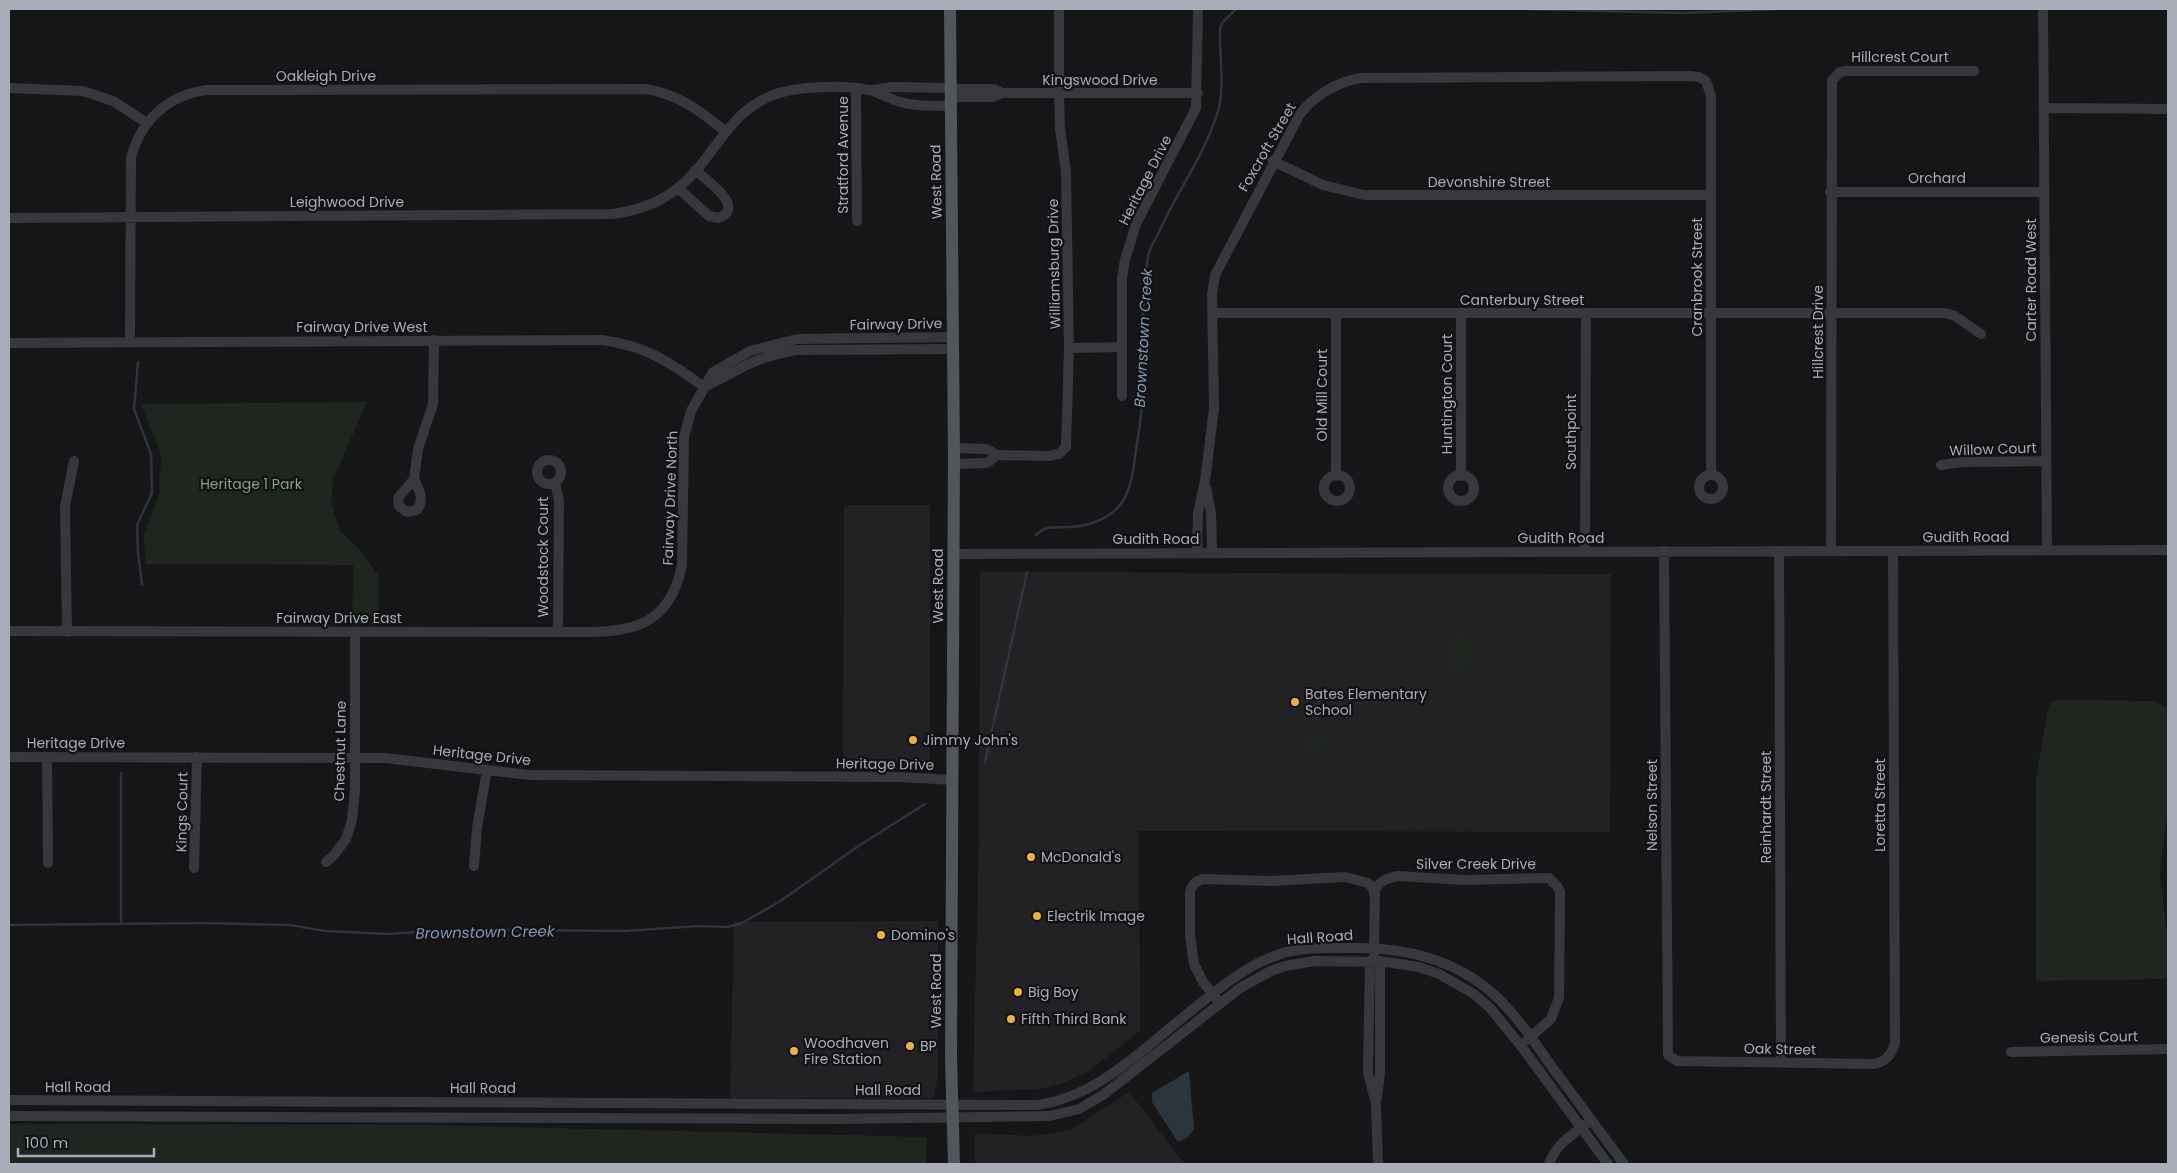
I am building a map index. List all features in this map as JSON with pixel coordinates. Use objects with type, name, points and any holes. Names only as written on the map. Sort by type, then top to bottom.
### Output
[{"type":"main road","name":"West Road","points":[[950,9],[954,448],[952,1104],[954,1164]]},
{"type":"street","name":"Williamsburg Drive","points":[[954,448],[987,449],[997,455],[1054,456],[1064,450],[1066,442],[1069,348],[1066,172],[1060,128],[1058,9]]},
{"type":"street","name":"Heritage Drive","points":[[1122,396],[1122,278],[1130,241],[1146,205],[1194,114],[1198,93],[1198,9]]},
{"type":"street","name":"Carter Road West","points":[[2043,9],[2047,550]]},
{"type":"street","name":"Hillcrest Court","points":[[1830,113],[1830,85],[1834,76],[1840,72],[1974,71]]},
{"type":"street","name":"Foxcroft Street","points":[[1197,552],[1198,513],[1205,481],[1214,408],[1212,288],[1218,266],[1294,122],[1307,105],[1326,90],[1338,84],[1360,78],[1688,76],[1700,77],[1706,81]]},
{"type":"street","name":"Cranbrook Street","points":[[1706,81],[1711,96],[1711,475]]},
{"type":"street","name":"Leighwood Drive","points":[[871,90],[893,87],[950,95]]},
{"type":"street","points":[[9,88],[83,92],[113,102],[147,123]]},
{"type":"street","name":"Leighwood Drive","points":[[9,218],[612,214],[642,208],[655,203],[678,188],[695,170],[725,131],[748,108],[777,94],[810,88],[856,88],[871,90],[904,103],[925,106],[950,95]]},
{"type":"street","name":"Stratford Avenue","points":[[856,88],[857,221]]},
{"type":"street","name":"Oakleigh Drive","points":[[130,342],[131,158],[137,140],[147,123],[159,110],[174,100],[207,90],[652,90],[680,98],[700,110],[725,131]]},
{"type":"street","name":"Kingswood Drive","points":[[950,95],[994,90],[1002,94],[1198,93]]},
{"type":"street","points":[[2044,108],[2168,109]]},
{"type":"street","name":"Hillcrest Drive","points":[[1830,113],[1831,551]]},
{"type":"street","name":"Devonshire Street","points":[[1273,161],[1324,186],[1364,195],[1711,195]]},
{"type":"street","points":[[678,188],[709,216],[718,218],[725,214],[728,206],[726,198],[695,170]]},
{"type":"street","name":"Orchard","points":[[1830,192],[2044,192]]},
{"type":"street","name":"Canterbury Street","points":[[1212,313],[1946,313],[1955,316],[1981,334]]},
{"type":"street","name":"Old Mill Court","points":[[1336,314],[1336,476]]},
{"type":"street","name":"Huntington Court","points":[[1461,314],[1461,476]]},
{"type":"street","name":"Southpoint","points":[[1585,552],[1586,314]]},
{"type":"street","name":"Fairway Drive","points":[[704,387],[713,372],[750,351],[797,339],[839,338],[953,343]]},
{"type":"street","name":"Fairway Drive","points":[[839,338],[839,350]]},
{"type":"street","points":[[414,478],[418,449],[430,416],[434,397],[434,340]]},
{"type":"street","name":"Fairway Drive West","points":[[9,343],[590,340],[617,342],[658,356],[704,387]]},
{"type":"street","name":"Fairway Drive","points":[[704,387],[772,355],[796,350],[839,350],[953,343]]},
{"type":"street","points":[[1069,348],[1122,347]]},
{"type":"street","name":"Fairway Drive North","points":[[663,608],[676,587],[682,565],[684,437],[691,411],[704,387]]},
{"type":"street","name":"Williamsburg Drive","points":[[954,464],[987,463],[997,455]]},
{"type":"street","points":[[67,632],[65,506],[74,461]]},
{"type":"street","name":"Willow Court","points":[[1941,465],[1962,462],[2046,461]]},
{"type":"street","name":"Foxcroft Street","points":[[1205,481],[1211,513],[1212,552]]},
{"type":"street","name":"Woodstock Court","points":[[555,483],[558,500],[558,632]]},
{"type":"street","name":"Gudith Road","points":[[954,554],[2168,550]]},
{"type":"street","name":"Nelson Street","points":[[1664,551],[1667,1052],[1670,1058]]},
{"type":"street","name":"Reinhardt Street","points":[[1779,551],[1781,1062]]},
{"type":"street","name":"Loretta Street","points":[[1888,1057],[1893,1051],[1896,1033],[1893,551]]},
{"type":"street","name":"Fairway Drive East","points":[[9,631],[615,632],[626,630],[648,621],[663,608]]},
{"type":"street","name":"Chestnut Lane","points":[[326,862],[346,839],[352,820],[355,790],[355,632]]},
{"type":"street","name":"Heritage Drive","points":[[9,757],[404,759],[530,775],[909,777],[953,780]]},
{"type":"street","points":[[47,757],[48,863]]},
{"type":"street","name":"Kings Court","points":[[194,868],[196,757]]},
{"type":"street","points":[[474,866],[477,828],[487,770]]},
{"type":"street","name":"Silver Creek Drive","points":[[1374,895],[1379,883],[1398,876],[1464,880],[1545,878],[1554,881],[1560,892],[1559,998],[1551,1019],[1521,1046]]},
{"type":"street","points":[[1221,1004],[1200,977],[1192,954],[1190,892],[1197,881],[1271,882],[1345,877],[1368,883],[1373,888],[1374,961],[1368,1073],[1376,1104],[1378,1164]]},
{"type":"street","name":"Hall Road","points":[[9,1100],[1021,1105],[1047,1103],[1065,1099],[1086,1090],[1113,1072],[1250,967],[1282,953],[1312,949],[1374,948],[1420,954],[1441,961],[1465,973],[1500,1000],[1531,1038],[1624,1164]]},
{"type":"street","name":"Hall Road","points":[[9,1116],[952,1119],[1049,1116],[1069,1112],[1088,1104],[1120,1082],[1255,979],[1285,966],[1315,961],[1374,961],[1419,967],[1457,983],[1490,1008],[1521,1046],[1608,1164]]},
{"type":"street","name":"Genesis Court","points":[[2011,1052],[2168,1049]]},
{"type":"street","name":"Oak Street","points":[[1670,1058],[1677,1061],[1874,1064],[1882,1062],[1888,1057]]},
{"type":"street","points":[[1113,1072],[1120,1082]]},
{"type":"street","points":[[308,1101],[308,1117]]},
{"type":"street","points":[[497,1102],[497,1117]]},
{"type":"street","points":[[707,1103],[707,1118]]},
{"type":"street","points":[[1047,1103],[1049,1116]]},
{"type":"street","points":[[840,1104],[840,1119]]},
{"type":"street","points":[[886,1104],[887,1119]]},
{"type":"street","points":[[1549,1164],[1562,1141],[1591,1120]]},
{"type":"shaded area","points":[[844,505],[930,505],[930,769],[843,769]]},
{"type":"shaded area","name":"Bates Elementary School","points":[[980,572],[1611,574],[1610,832],[1139,831],[1140,1031],[1087,1072],[1061,1084],[1040,1089],[973,1092],[979,830]]},
{"type":"shaded area","points":[[938,921],[938,1076],[934,1098],[730,1098],[734,922]]},
{"type":"shaded area","points":[[1189,1071],[1194,1129],[1188,1137],[1178,1142],[1152,1102],[1152,1093]]},
{"type":"shaded area","points":[[1129,1092],[1185,1164],[975,1164],[975,1133],[1032,1136],[1071,1130]]},
{"type":"green space","name":"Heritage 1 Park","points":[[367,402],[334,477],[331,502],[340,531],[358,548],[379,576],[379,618],[352,621],[353,565],[145,564],[144,533],[159,495],[161,455],[141,404]]},
{"type":"green space","points":[[1468,636],[1471,639],[1472,665],[1456,672],[1449,672],[1451,637]]},
{"type":"green space","points":[[2053,701],[2153,701],[2167,707],[2168,807],[2160,873],[2168,933],[2168,977],[2164,979],[2036,981],[2036,776],[2049,705]]},
{"type":"green space","points":[[1307,733],[1330,734],[1329,745],[1319,745],[1317,750],[1308,750],[1305,736]]},
{"type":"green space","points":[[9,1124],[426,1125],[927,1137],[926,1164],[9,1164]]},
{"type":"waterway","name":"Brownstown Creek","points":[[1036,535],[1047,528],[1075,527],[1098,521],[1118,507],[1129,489],[1143,400],[1143,309],[1149,254],[1213,127],[1221,92],[1220,29],[1222,23],[1236,9]]},
{"type":"waterway","name":"Brownstown Creek","points":[[1524,9],[1683,13],[1779,9]]},
{"type":"waterway","name":"Brownstown Creek","points":[[1805,9],[1811,9]]},
{"type":"waterway","points":[[138,362],[134,409],[151,454],[152,493],[137,525],[142,584]]},
{"type":"waterway","name":"Brownstown Creek","points":[[985,762],[1027,572]]},
{"type":"waterway","points":[[121,773],[121,924]]},
{"type":"waterway","name":"Brownstown Creek","points":[[9,925],[205,923],[290,925],[325,931],[388,934],[444,930],[466,932],[500,930],[625,931],[698,926],[728,927],[742,923],[779,902],[860,845],[925,804]]},
{"type":"place","name":"Bates Elementary School","points":[[1295,702]]},
{"type":"place","name":"Jimmy John's","points":[[913,740]]},
{"type":"place","name":"McDonald's","points":[[1031,857]]},
{"type":"place","name":"Electrik Image","points":[[1037,916]]},
{"type":"place","name":"Domino's","points":[[881,935]]},
{"type":"place","name":"Big Boy","points":[[1018,992]]},
{"type":"place","name":"Fifth Third Bank","points":[[1011,1019]]},
{"type":"place","name":"BP","points":[[910,1046]]},
{"type":"place","name":"Woodhaven Fire Station","points":[[794,1051]]}]
